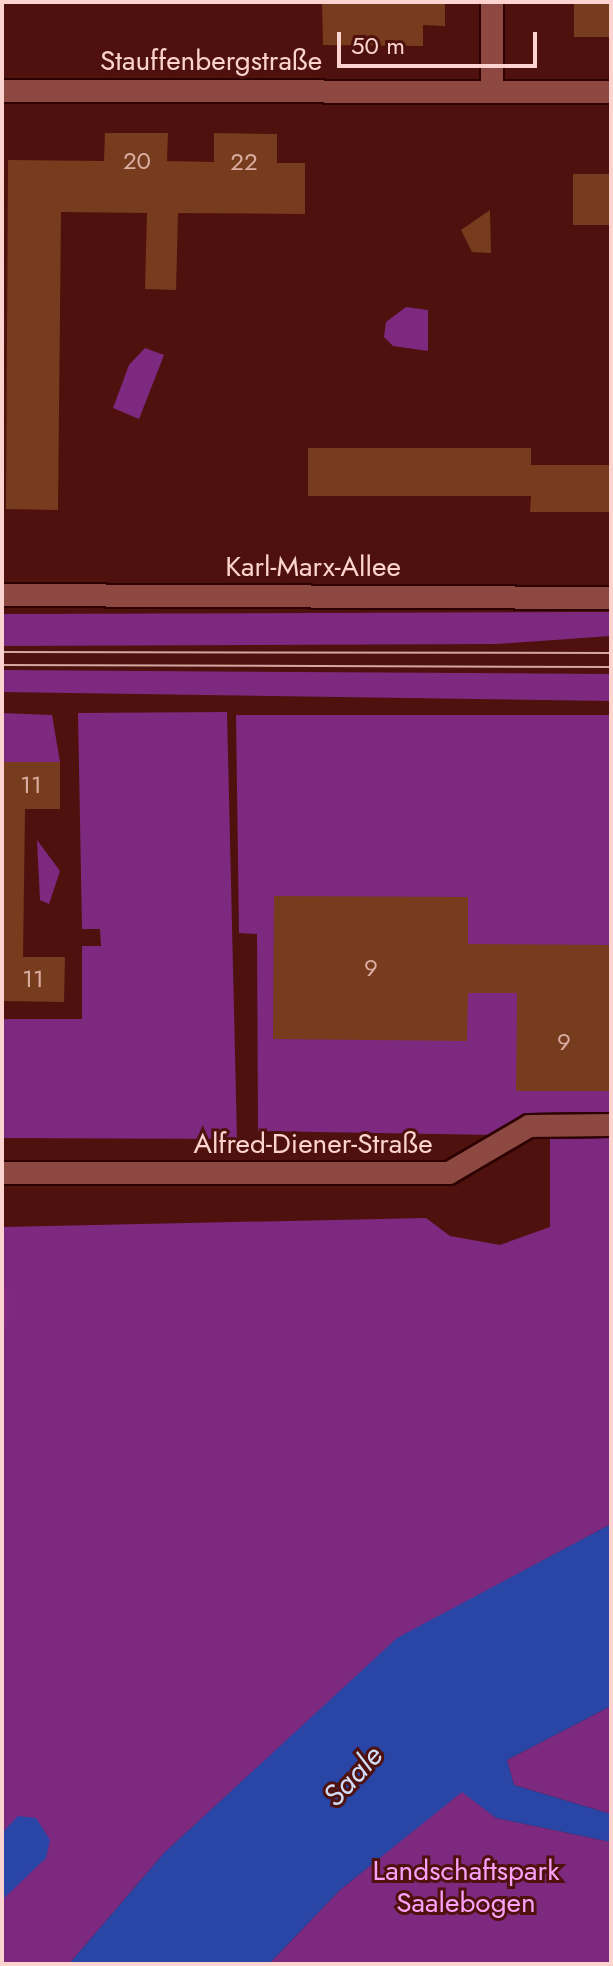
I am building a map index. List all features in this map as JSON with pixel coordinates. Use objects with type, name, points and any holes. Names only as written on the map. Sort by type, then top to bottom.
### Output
[{"type":"street","points":[[492,2],[492,92]]},
{"type":"street","name":"Stauffenbergstraße","points":[[2,91],[611,92]]},
{"type":"street","name":"Karl-Marx-Allee","points":[[6,596],[611,598]]},
{"type":"street","name":"Alfred-Diener-Straße","points":[[2,1173],[449,1173],[529,1126],[611,1125]]},
{"type":"green space","points":[[406,307],[428,310],[428,351],[393,346],[384,337],[386,322]]},
{"type":"green space","points":[[145,348],[164,355],[139,419],[113,408],[129,365]]},
{"type":"green space","points":[[611,612],[611,636],[496,644],[2,646],[2,614]]},
{"type":"green space","points":[[2,670],[611,674],[611,701],[2,692]]},
{"type":"green space","points":[[227,712],[237,1139],[2,1138],[2,1019],[82,1019],[82,946],[101,946],[100,929],[82,929],[78,713]]},
{"type":"green space","points":[[2,713],[52,715],[60,762],[2,762]]},
{"type":"green space","points":[[236,715],[611,715],[611,1524],[397,1639],[164,1853],[69,1964],[2,1964],[2,1227],[426,1218],[450,1236],[500,1245],[550,1227],[550,1136],[258,1131],[257,934],[239,933]]},
{"type":"green space","points":[[37,840],[60,871],[49,904],[40,900]]},
{"type":"green space","name":"Landschaftspark Saalebogen","points":[[611,1706],[611,1814],[514,1785],[507,1760]]},
{"type":"green space","name":"Landschaftspark Saalebogen","points":[[462,1791],[496,1818],[611,1842],[611,1964],[269,1964],[340,1890]]},
{"type":"shaded area","points":[[2,1283],[19,1298],[2,1336]]},
{"type":"water","name":"Saale","points":[[611,1524],[611,1706],[507,1760],[514,1785],[611,1814],[611,1842],[496,1818],[462,1792],[340,1890],[269,1964],[69,1964],[164,1853],[397,1638]]},
{"type":"water","points":[[18,1816],[36,1818],[50,1840],[46,1858],[2,1900],[2,1833]]},
{"type":"building","points":[[322,2],[445,2],[445,26],[423,25],[423,46],[323,45]]},
{"type":"building","points":[[574,2],[611,2],[611,37],[574,37]]},
{"type":"building","points":[[105,133],[168,133],[167,161],[214,162],[214,133],[277,134],[277,163],[305,163],[305,214],[178,213],[176,290],[145,289],[147,213],[61,212],[58,510],[6,509],[8,160],[104,161]]},
{"type":"building","points":[[573,174],[611,174],[611,225],[573,225]]},
{"type":"building","points":[[490,210],[491,253],[472,252],[461,230]]},
{"type":"building","points":[[308,448],[531,448],[531,465],[611,465],[611,512],[530,512],[531,496],[308,496]]},
{"type":"building","points":[[2,762],[60,762],[60,809],[25,809],[23,957],[65,957],[64,1002],[2,1001]]},
{"type":"building","points":[[274,896],[468,897],[468,944],[611,945],[611,1091],[516,1091],[517,993],[468,993],[467,1041],[273,1039]]},
{"type":"tram line","points":[[2,652],[611,653]]},
{"type":"tram line","points":[[2,665],[611,667]]}]
